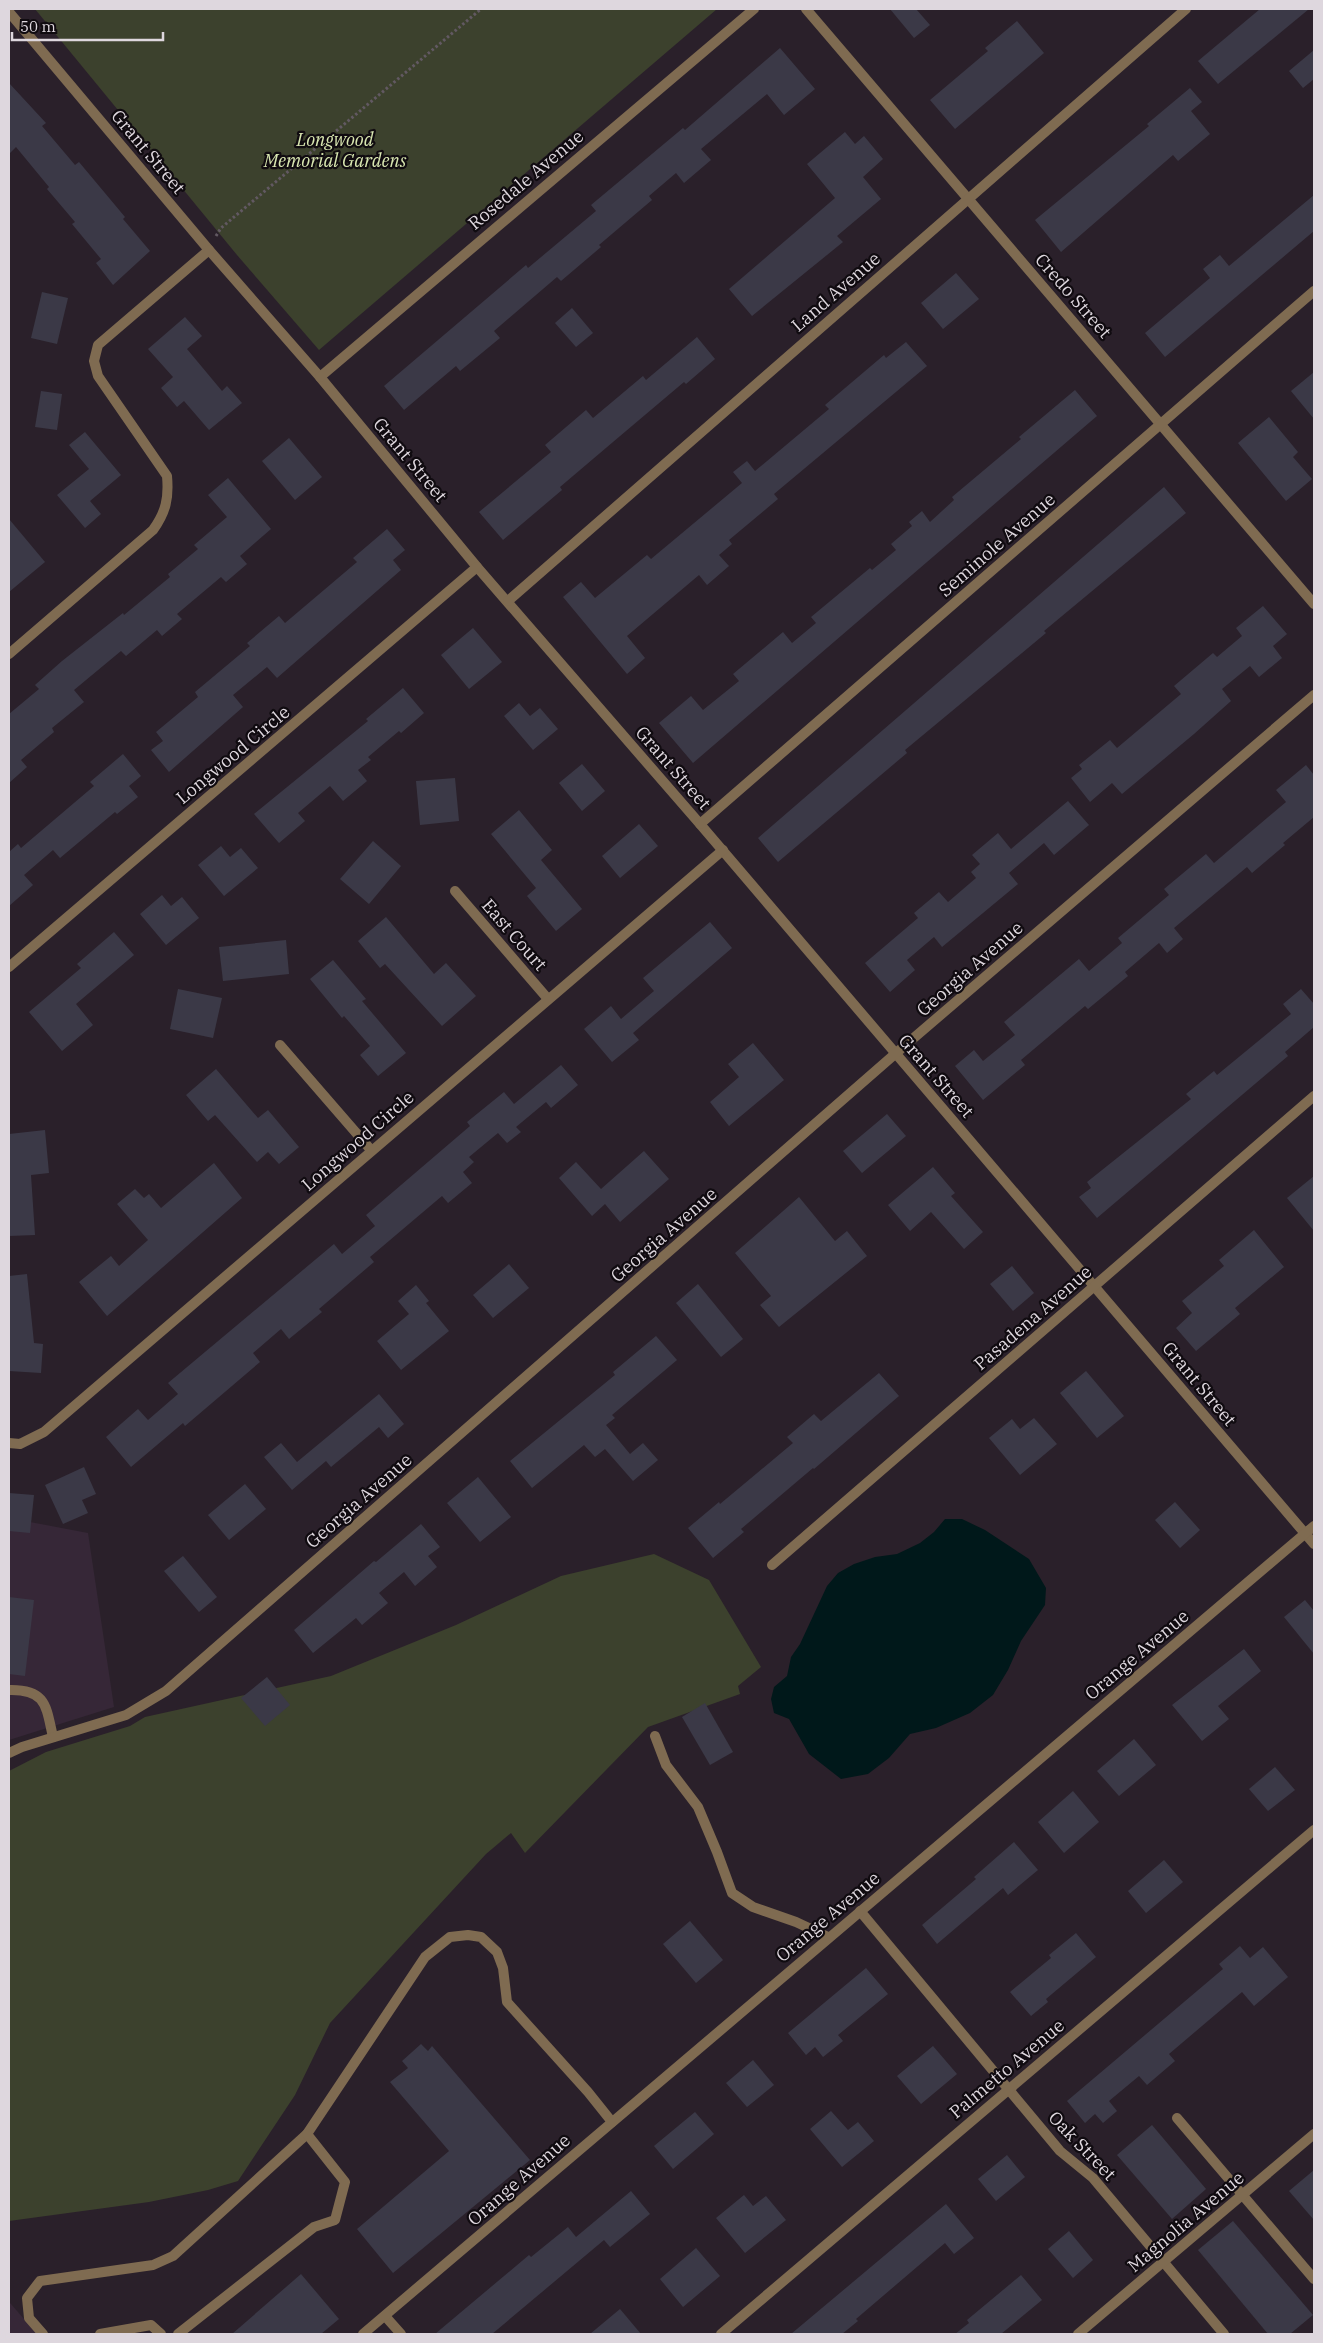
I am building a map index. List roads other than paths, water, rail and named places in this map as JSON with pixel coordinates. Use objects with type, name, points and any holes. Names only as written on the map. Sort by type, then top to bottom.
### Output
[{"type":"street","name":"Rosedale Avenue","points":[[320,377],[754,9]]},
{"type":"street","name":"Credo Street","points":[[806,9],[1314,604]]},
{"type":"street","name":"Land Avenue","points":[[508,601],[1186,9]]},
{"type":"street","name":"Grant Street","points":[[9,12],[209,250],[320,377],[478,567],[723,850],[1314,1544]]},
{"type":"street","points":[[9,654],[154,530],[164,514],[169,493],[167,476],[98,376],[94,361],[98,345],[209,250]]},
{"type":"street","name":"Seminole Avenue","points":[[700,824],[1314,291]]},
{"type":"street","name":"Longwood Circle","points":[[9,966],[478,567]]},
{"type":"street","name":"Georgia Avenue","points":[[9,1754],[22,1747],[126,1715],[166,1691],[895,1054],[1314,695]]},
{"type":"street","name":"Longwood Circle","points":[[9,1443],[20,1444],[44,1432],[723,850]]},
{"type":"street","name":"East Court","points":[[455,891],[548,1000]]},
{"type":"street","points":[[280,1045],[371,1150]]},
{"type":"street","name":"Pasadena Avenue","points":[[772,1565],[1314,1096]]},
{"type":"street","name":"Orange Avenue","points":[[363,2334],[1314,1526]]},
{"type":"street","points":[[9,1690],[18,1690],[41,1698],[46,1703],[53,1737]]},
{"type":"street","points":[[655,1736],[666,1765],[698,1807],[732,1894],[752,1907],[796,1922],[828,1937]]},
{"type":"street","name":"Palmetto Avenue","points":[[721,2334],[1314,1830]]},
{"type":"street","name":"Oak Street","points":[[860,1910],[1060,2151],[1093,2178],[1224,2334]]},
{"type":"street","points":[[43,2334],[30,2318],[27,2298],[40,2281],[153,2265],[174,2256],[307,2134],[425,1957],[450,1937],[468,1935],[481,1937],[497,1952],[504,1968],[507,2002],[588,2092],[612,2122]]},
{"type":"street","points":[[1177,2118],[1314,2279]]},
{"type":"street","points":[[178,2334],[314,2227],[335,2220],[345,2182],[307,2134]]},
{"type":"street","name":"Magnolia Avenue","points":[[1078,2334],[1314,2134]]},
{"type":"street","points":[[385,2316],[401,2334]]},
{"type":"street","points":[[100,2334],[151,2325],[161,2334]]},
{"type":"park label","name":"Longwood Memorial Gardens","points":[[335,150]]}]
